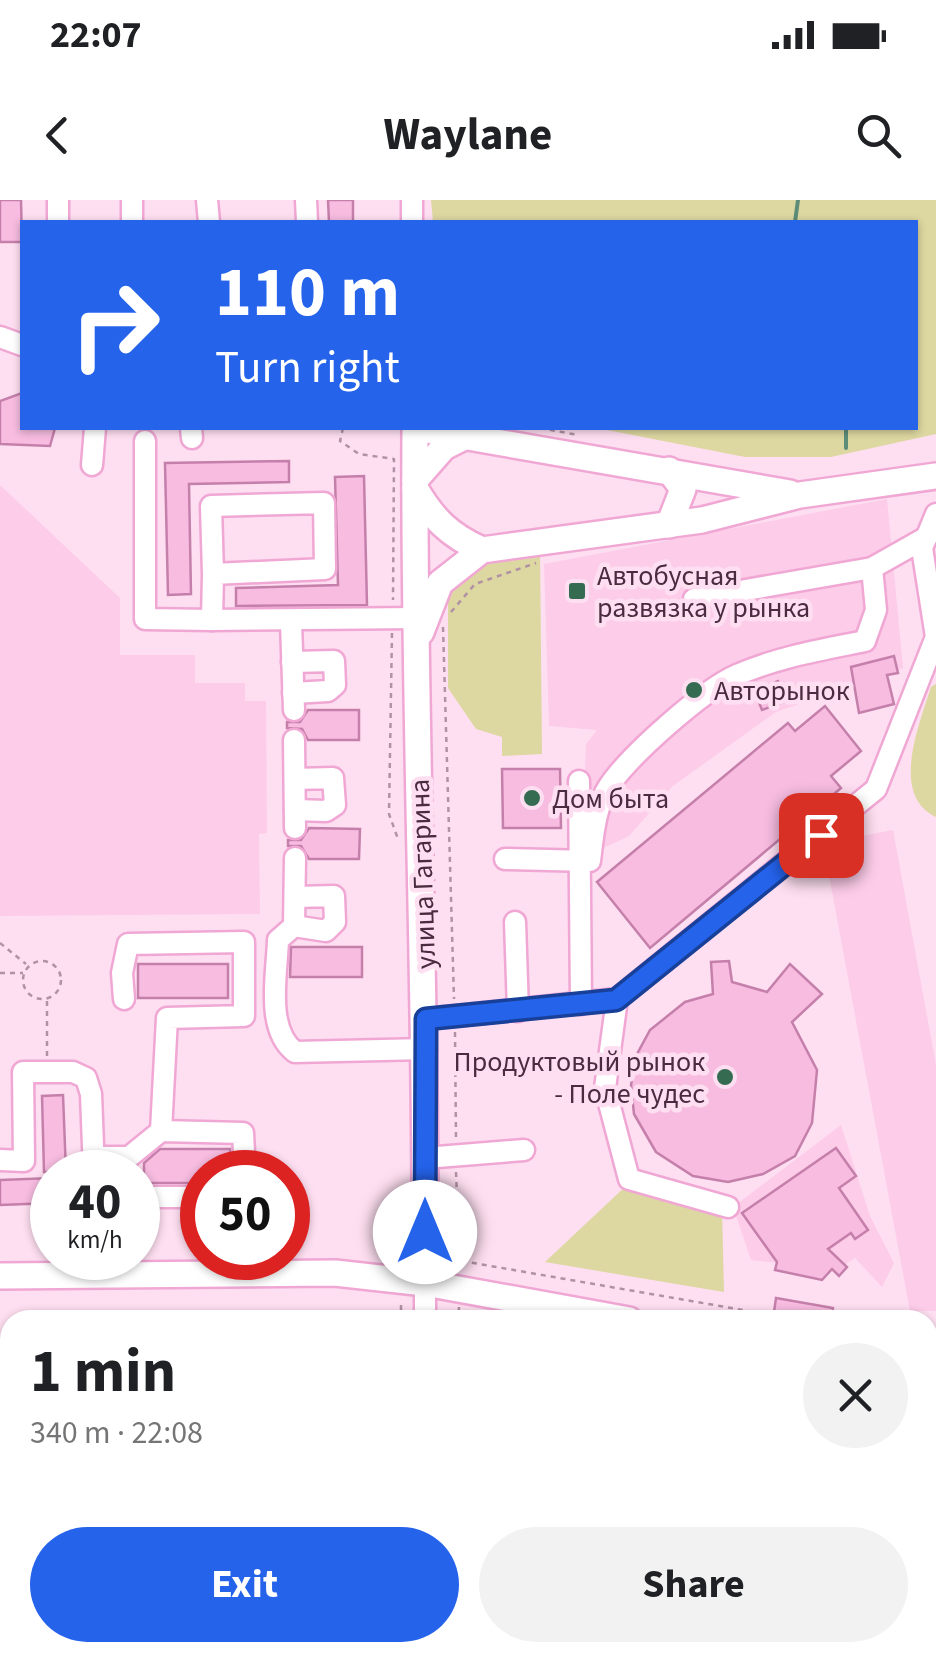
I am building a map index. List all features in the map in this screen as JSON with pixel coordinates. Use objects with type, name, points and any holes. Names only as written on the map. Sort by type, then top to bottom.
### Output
[{"type":"main road","name":"улица Гагарина","points":[[416,430],[409,626],[426,1019],[424,1284]]},
{"type":"main road","points":[[428,430],[800,495]]},
{"type":"main road","points":[[466,436],[444,447],[415,484],[432,517],[452,536],[482,550]]},
{"type":"main road","points":[[669,524],[683,490],[670,470]]},
{"type":"main road","points":[[409,626],[440,583],[482,550],[669,524],[800,495],[936,476]]},
{"type":"main road","points":[[160,1268],[335,1273],[459,1289],[574,1310]]},
{"type":"main road","points":[[0,1276],[30,1273]]},
{"type":"street","points":[[92,465],[94,430]]},
{"type":"street","points":[[145,441],[145,619],[409,626]]},
{"type":"street","points":[[212,620],[211,506],[324,504],[325,569],[213,574]]},
{"type":"street","points":[[426,1019],[616,1000],[876,789],[936,637],[922,548],[936,514]]},
{"type":"street","points":[[694,599],[872,568],[926,536]]},
{"type":"street","points":[[505,859],[590,861],[594,825],[608,787],[688,708],[750,670],[782,658],[865,641],[876,610],[872,568]]},
{"type":"street","points":[[291,622],[292,662],[294,701],[336,685],[334,661],[292,662]]},
{"type":"street","points":[[294,740],[295,819],[326,811],[335,804],[333,778],[295,780]]},
{"type":"street","points":[[579,781],[581,1004]]},
{"type":"street","points":[[295,858],[294,926],[278,940],[277,1025],[282,1042],[294,1052],[426,1049]]},
{"type":"street","points":[[294,926],[326,931],[335,922],[334,896],[295,897]]},
{"type":"street","points":[[515,922],[518,1010]]},
{"type":"street","points":[[124,999],[122,973],[128,944],[244,942],[244,1016],[167,1018],[161,1131],[143,1150]]},
{"type":"street","points":[[616,1000],[605,1088],[629,1179],[728,1206]]},
{"type":"street","points":[[0,1160],[24,1161],[23,1072],[73,1072],[86,1078],[91,1094],[93,1150]]},
{"type":"street","points":[[161,1131],[244,1133],[245,1150]]},
{"type":"street","points":[[425,1158],[524,1150]]},
{"type":"street","name":"улица Гагарина","points":[[424,1284],[425,1310]]},
{"type":"path","points":[[343,430],[340,441],[359,454],[394,459],[409,626],[389,814],[398,839]]},
{"type":"path","points":[[551,430],[578,435]]},
{"type":"path","points":[[443,619],[455,1017],[458,1310]]},
{"type":"path","points":[[0,943],[28,966]]},
{"type":"path","points":[[47,999],[28,993],[24,973],[28,966],[41,960],[58,969],[60,988],[47,999],[47,1071]]},
{"type":"path","points":[[0,972],[24,973]]},
{"type":"path","points":[[460,1260],[736,1310]]},
{"type":"shaded area","points":[[431,200],[936,200],[936,434],[831,457],[745,457],[607,430],[918,430],[918,220],[433,220]]},
{"type":"shaded area","points":[[0,485],[120,598],[120,655],[195,655],[195,683],[245,683],[245,701],[266,701],[267,833],[259,834],[260,914],[0,916]]},
{"type":"shaded area","name":"Авторынок","points":[[887,499],[903,668],[776,712],[673,786],[629,836],[582,858],[586,744],[597,730],[549,726],[544,564]]},
{"type":"shaded area","points":[[540,549],[542,754],[502,756],[502,737],[476,729],[448,688],[448,598],[466,573],[490,560]]},
{"type":"shaded area","points":[[936,684],[936,817],[922,807],[911,776],[915,738],[931,687]]},
{"type":"shaded area","points":[[893,830],[936,1065],[936,1310],[910,1310],[823,843]]},
{"type":"shaded area","points":[[841,1125],[870,1216],[894,1263],[882,1287],[855,1258],[839,1269],[751,1260],[733,1207]]},
{"type":"shaded area","points":[[627,1185],[722,1210],[724,1292],[545,1262]]},
{"type":"building","points":[[0,200],[21,200],[20,242],[0,242]]},
{"type":"building","points":[[328,200],[353,200],[353,220],[329,220]]},
{"type":"building","points":[[20,394],[20,430],[54,430],[50,446],[0,444],[0,401]]},
{"type":"building","points":[[289,461],[289,482],[189,484],[191,594],[168,595],[165,463]]},
{"type":"building","points":[[364,476],[367,605],[236,606],[236,588],[338,585],[335,477]]},
{"type":"building","points":[[894,656],[898,673],[887,675],[894,704],[859,713],[851,667]]},
{"type":"building","points":[[778,681],[786,701],[762,710],[754,690]]},
{"type":"building","points":[[825,706],[861,751],[831,776],[841,788],[650,948],[597,882],[788,723],[795,731]]},
{"type":"building","points":[[308,710],[359,710],[359,740],[308,740],[302,729],[287,728],[287,722],[300,722]]},
{"type":"building","name":"Дом быта","points":[[502,769],[560,769],[561,828],[503,828]]},
{"type":"building","points":[[309,828],[360,829],[359,859],[309,859],[301,846],[288,846],[288,840],[301,840]]},
{"type":"building","points":[[291,947],[362,947],[362,977],[290,977]]},
{"type":"building","name":"Продуктовый рынок - Поле чудес","points":[[729,961],[732,982],[767,992],[790,964],[822,994],[792,1022],[817,1070],[812,1123],[795,1156],[763,1174],[728,1182],[693,1176],[656,1152],[634,1114],[631,1085],[636,1056],[650,1030],[685,1002],[713,994],[711,962]]},
{"type":"building","points":[[138,964],[228,964],[228,998],[138,998]]},
{"type":"building","points":[[63,1095],[65,1150],[43,1150],[42,1096]]},
{"type":"building","points":[[836,1148],[856,1176],[839,1188],[868,1230],[855,1239],[851,1233],[828,1249],[847,1267],[839,1276],[832,1269],[822,1280],[775,1270],[777,1262],[742,1213]]},
{"type":"building","points":[[230,1149],[230,1150],[180,1150],[180,1183],[160,1183],[159,1150]]},
{"type":"building","points":[[30,1179],[30,1204],[0,1205],[0,1180]]},
{"type":"building","points":[[776,1298],[833,1308],[833,1310],[774,1310]]},
{"type":"waterway","points":[[795,220],[798,200]]},
{"type":"waterway","points":[[846,430],[846,448]]},
{"type":"place","name":"Автобусная развязка у рынка","points":[[577,591]]},
{"type":"place","name":"Авторынок","points":[[694,690]]},
{"type":"place","name":"Дом быта","points":[[532,798]]},
{"type":"place","name":"Продуктовый рынок - Поле чудес","points":[[725,1077]]},
{"type":"route","points":[[425,1232],[426,1019],[616,1000],[821,835]]}]
